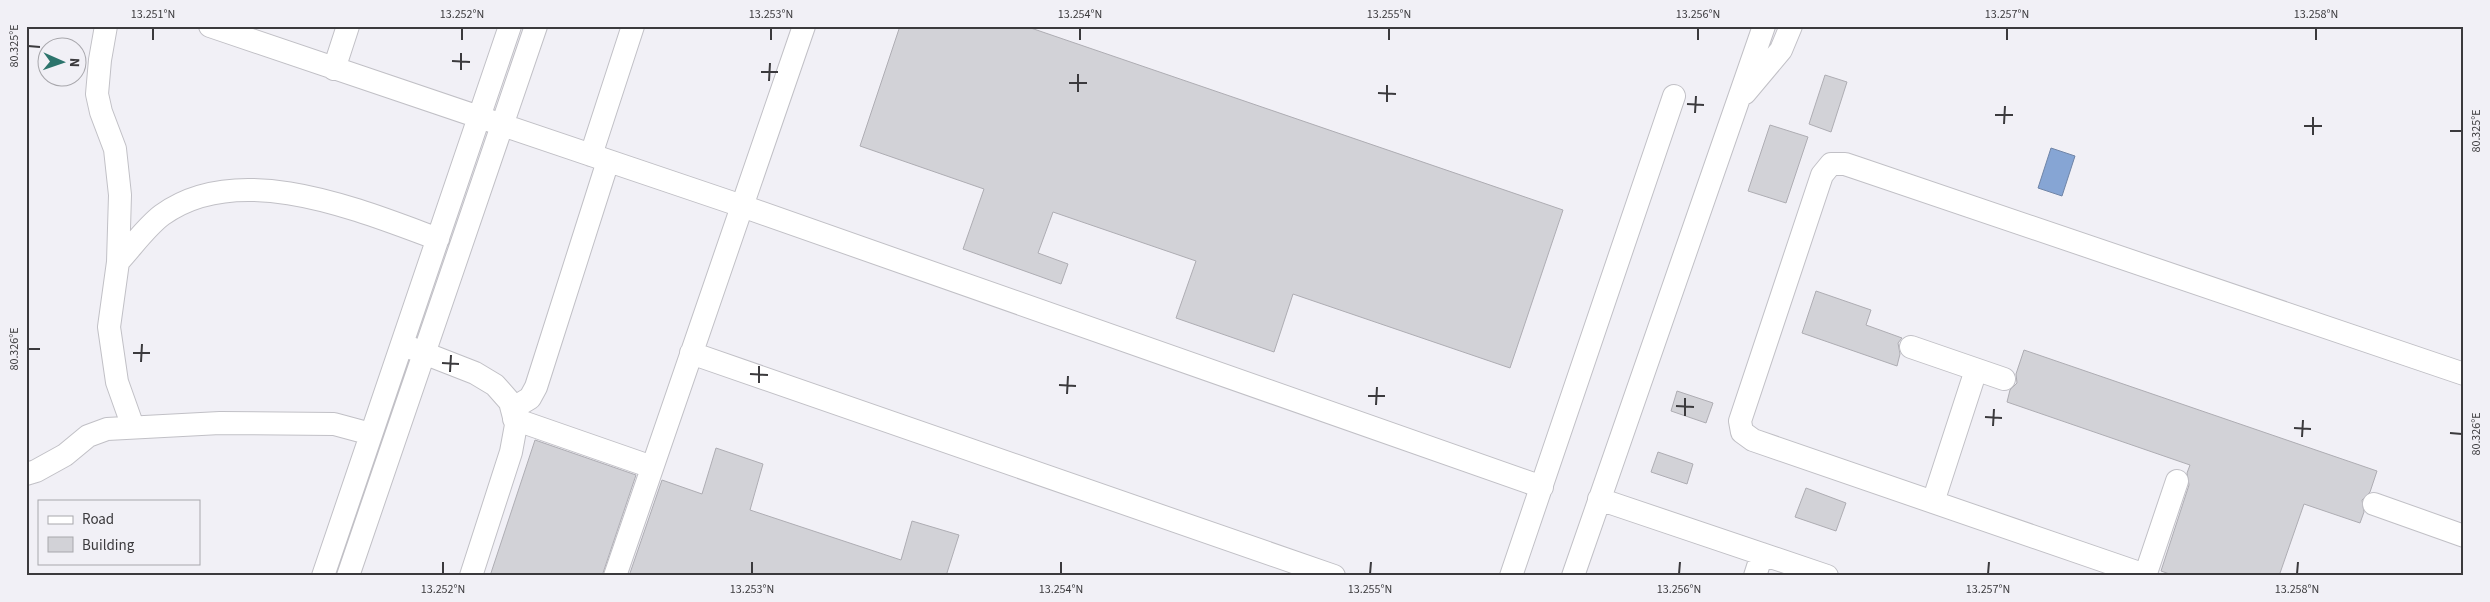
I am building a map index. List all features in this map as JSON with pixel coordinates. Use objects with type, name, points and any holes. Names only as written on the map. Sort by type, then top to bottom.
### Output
[{"type":"lane","points":[[106,26],[100,60],[98,94],[101,112],[115,149],[120,195],[118,262],[109,327],[117,382],[132,427]]},
{"type":"lane","points":[[210,26],[742,206],[1542,486]]},
{"type":"lane","points":[[334,69],[348,26]]},
{"type":"lane","points":[[323,576],[510,26]]},
{"type":"lane","points":[[348,576],[536,26]]},
{"type":"lane","points":[[513,414],[530,398],[536,387],[600,158],[633,26]]},
{"type":"lane","points":[[615,576],[804,26]]},
{"type":"lane","points":[[1573,576],[1764,26]]},
{"type":"lane","points":[[1738,102],[1781,50],[1791,26]]},
{"type":"lane","points":[[1512,576],[1674,96]]},
{"type":"lane","points":[[2176,481],[2145,576],[1746,436],[1740,427],[1743,412],[1822,175],[1831,164],[1845,164],[2464,374]]},
{"type":"lane","points":[[118,262],[162,215],[199,195],[234,189],[296,195],[355,209],[438,239]]},
{"type":"lane","points":[[402,345],[475,373],[495,385],[510,402],[516,425],[512,452],[471,576]]},
{"type":"lane","points":[[1911,348],[2004,380]]},
{"type":"lane","points":[[691,353],[1334,576]]},
{"type":"lane","points":[[1933,502],[1976,370]]},
{"type":"lane","points":[[513,414],[652,467]]},
{"type":"lane","points":[[26,474],[36,471],[65,455],[88,436],[108,429],[220,424],[334,424],[371,434]]},
{"type":"lane","points":[[1599,499],[1827,576]]},
{"type":"lane","points":[[2374,504],[2464,536]]},
{"type":"lane","points":[[1755,576],[1762,554]]},
{"type":"water","points":[[2051,148],[2075,156],[2062,196],[2038,188]]},
{"type":"building","points":[[900,26],[1025,26],[1563,210],[1510,368],[1293,294],[1274,352],[1176,318],[1196,261],[1053,212],[1038,253],[1068,264],[1061,284],[963,249],[984,189],[860,146]]},
{"type":"building","points":[[1825,75],[1847,82],[1831,132],[1809,124]]},
{"type":"building","points":[[1770,125],[1808,137],[1786,203],[1748,191]]},
{"type":"building","points":[[1816,291],[1871,310],[1866,325],[1902,338],[1898,343],[1900,354],[1897,366],[1802,333]]},
{"type":"building","points":[[2024,350],[2377,471],[2370,492],[2362,500],[2364,512],[2360,523],[2304,504],[2279,576],[2175,576],[2161,571],[2189,485],[2187,473],[2190,465],[2007,402],[2010,390],[2017,383],[2016,374]]},
{"type":"building","points":[[1677,391],[1713,403],[1706,423],[1671,411]]},
{"type":"building","points":[[535,440],[636,475],[602,576],[490,576]]},
{"type":"building","points":[[716,448],[763,464],[750,510],[901,560],[912,521],[959,535],[946,576],[629,576],[662,480],[702,494]]},
{"type":"building","points":[[1658,452],[1693,464],[1687,484],[1651,472]]},
{"type":"building","points":[[1806,488],[1846,503],[1836,531],[1795,517]]}]
